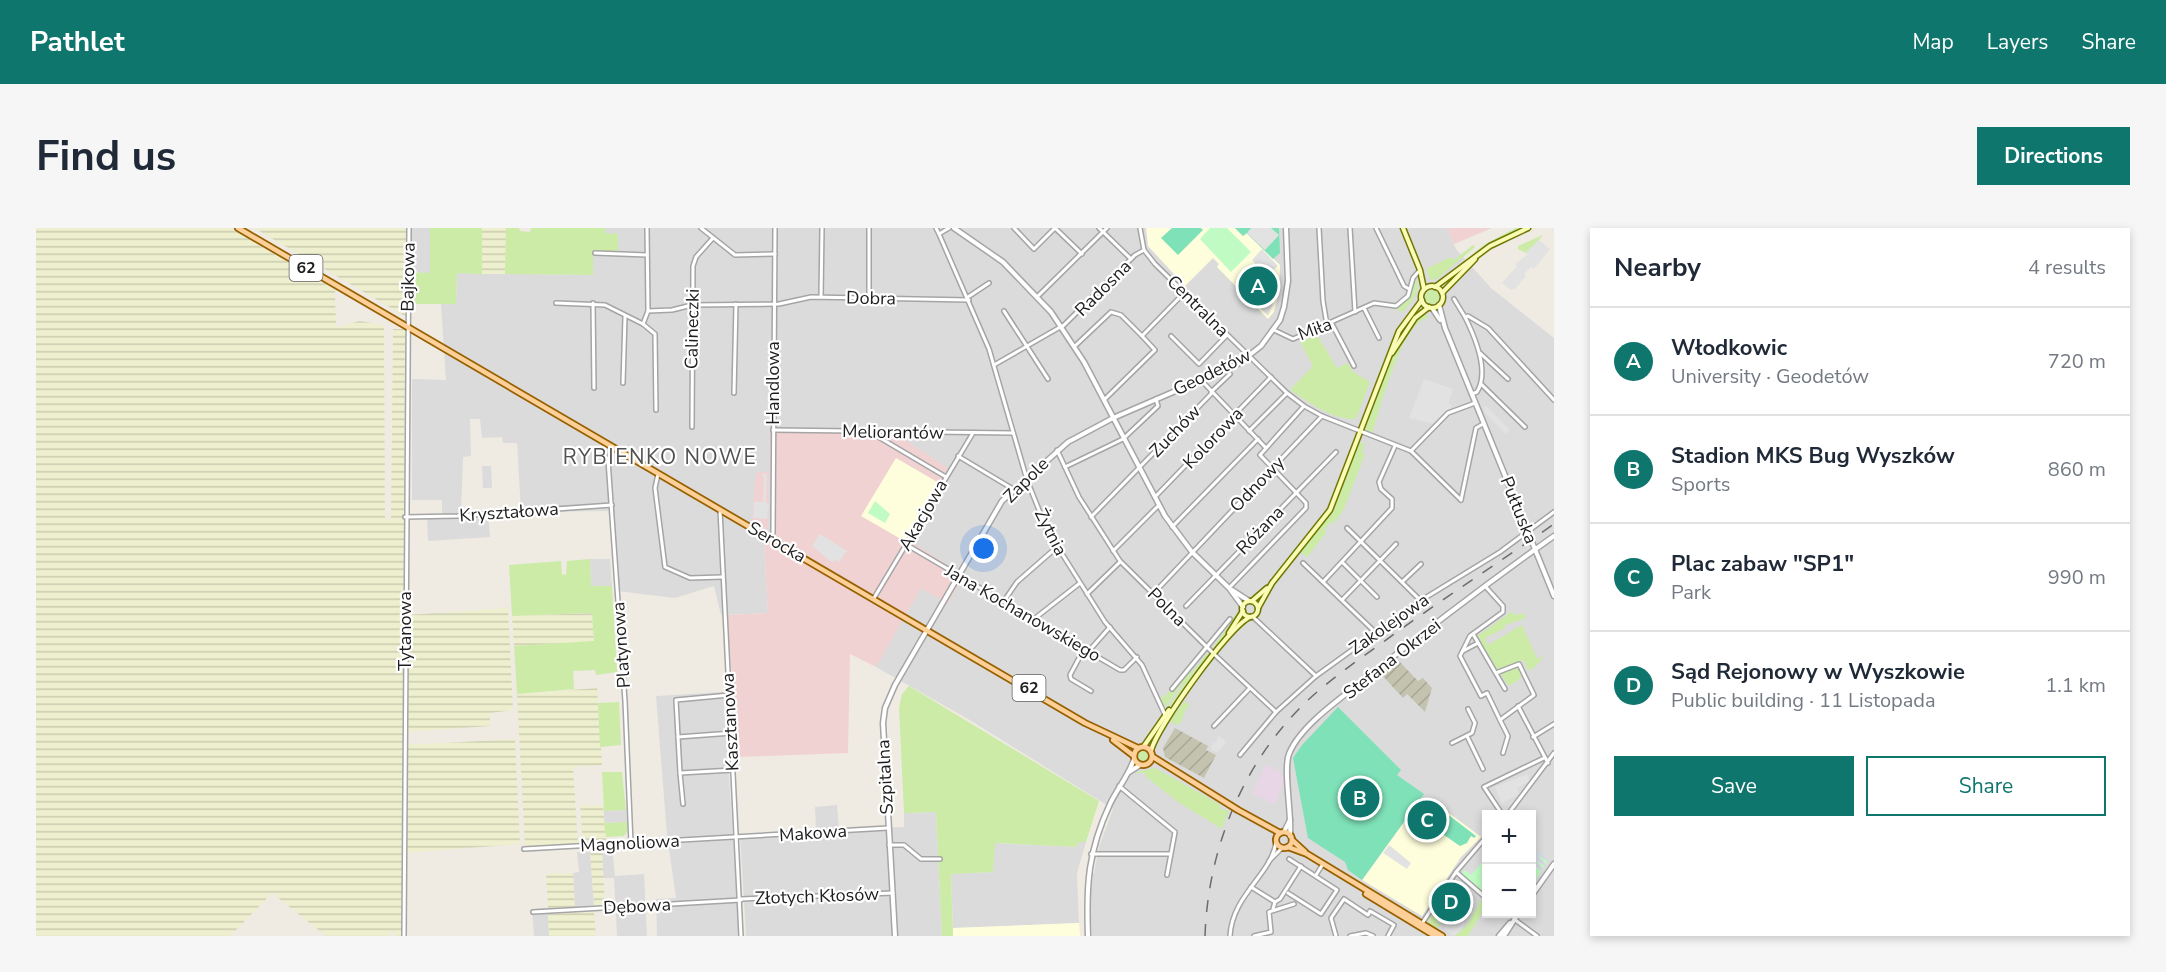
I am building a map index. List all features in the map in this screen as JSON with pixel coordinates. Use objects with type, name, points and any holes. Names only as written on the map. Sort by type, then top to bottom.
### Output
[{"type":"main road","name":"62","points":[[238,228],[407,327]]},
{"type":"main road","points":[[1134,757],[1214,654],[1258,610],[1272,583],[1330,510],[1399,331],[1422,300],[1424,290],[1420,270],[1403,228]]},
{"type":"main road","points":[[1424,290],[1433,287],[1484,250],[1527,228]]},
{"type":"main road","points":[[1388,359],[1415,318],[1439,305],[1442,293],[1484,250]]},
{"type":"main road","points":[[1420,270],[1433,287],[1442,293]]},
{"type":"main road","points":[[1422,300],[1430,308]]},
{"type":"main road","name":"Serocka","points":[[407,327],[1098,730],[1134,757]]},
{"type":"main road","points":[[1148,764],[1171,710],[1214,654],[1243,609],[1272,583]]},
{"type":"main road","points":[[1250,601],[1258,610]]},
{"type":"main road","points":[[1243,609],[1251,616]]},
{"type":"main road","name":"Serocka","points":[[1098,730],[1141,747]]},
{"type":"main road","name":"62","points":[[1141,747],[1182,777]]},
{"type":"main road","name":"62","points":[[1134,757],[1140,765],[1156,765],[1182,777],[1261,825],[1285,847],[1307,854]]},
{"type":"main road","name":"62","points":[[1261,825],[1282,832],[1307,854],[1360,887],[1376,900],[1442,936]]},
{"type":"main road","points":[[1276,841],[1282,832]]},
{"type":"main road","points":[[1285,847],[1291,838]]},
{"type":"main road","name":"62","points":[[1421,925],[1435,936]]},
{"type":"street","name":"Bajkowa","points":[[407,327],[410,301],[409,228]]},
{"type":"street","points":[[643,324],[648,311],[648,228]]},
{"type":"street","points":[[701,228],[735,255],[775,254]]},
{"type":"street","name":"Handlowa","points":[[770,538],[773,533],[775,228]]},
{"type":"street","points":[[821,297],[822,228]]},
{"type":"street","points":[[869,228],[869,298]]},
{"type":"street","name":"Żytnia","points":[[936,228],[969,298],[994,365],[1026,477],[1057,548],[1110,627],[1137,657],[1151,680],[1166,722]]},
{"type":"street","points":[[939,234],[949,228]]},
{"type":"street","points":[[954,228],[995,255],[1038,296],[1062,326],[1104,400],[1158,506],[1172,527],[1215,575],[1229,588],[1250,601]]},
{"type":"street","points":[[1014,228],[1034,249],[1055,228],[1082,254]]},
{"type":"street","points":[[1100,228],[1131,259]]},
{"type":"street","points":[[1038,296],[1107,228]]},
{"type":"street","points":[[1140,228],[1144,250]]},
{"type":"street","name":"Geodetów","points":[[1113,418],[1249,357],[1274,330],[1287,295],[1286,228]]},
{"type":"street","points":[[1319,228],[1323,301],[1330,325],[1354,366]]},
{"type":"street","name":"Miła","points":[[1350,228],[1355,312]]},
{"type":"street","points":[[1376,228],[1404,286],[1409,289]]},
{"type":"street","name":"Calineczki","points":[[692,428],[694,261],[712,238]]},
{"type":"street","name":"Radosna","points":[[994,365],[1028,348],[1062,326],[1131,259],[1144,250]]},
{"type":"street","name":"Centralna","points":[[1144,250],[1184,293],[1287,393],[1322,416],[1395,446]]},
{"type":"street","points":[[595,253],[647,255]]},
{"type":"street","name":"Miła","points":[[1274,330],[1293,339],[1330,325],[1364,307],[1379,303],[1396,306],[1408,296],[1409,289],[1420,270]]},
{"type":"street","points":[[969,298],[989,283]]},
{"type":"street","points":[[1142,336],[1184,293]]},
{"type":"street","name":"Dobra","points":[[648,311],[672,310],[692,305],[774,304],[821,297],[969,298]]},
{"type":"street","points":[[1454,299],[1465,316],[1480,353],[1481,384],[1477,392],[1472,394]]},
{"type":"street","points":[[556,303],[605,305],[643,324],[657,338],[656,410]]},
{"type":"street","points":[[593,303],[594,388]]},
{"type":"street","points":[[734,393],[736,304]]},
{"type":"street","name":"Pułtuska","points":[[1439,305],[1445,328],[1554,596]]},
{"type":"street","points":[[1364,307],[1379,338]]},
{"type":"street","name":"Pułtuska","points":[[1430,308],[1445,328]]},
{"type":"street","points":[[1004,311],[1048,379]]},
{"type":"street","points":[[1075,346],[1112,312],[1121,315],[1155,350],[1104,400]]},
{"type":"street","points":[[1465,316],[1470,316],[1488,328],[1554,400]]},
{"type":"street","points":[[623,383],[625,317]]},
{"type":"street","name":"Tytanowa","points":[[404,936],[407,327]]},
{"type":"street","points":[[1172,336],[1199,364],[1227,335]]},
{"type":"street","points":[[1480,353],[1508,379]]},
{"type":"street","name":"Zuchów","points":[[1091,517],[1230,374]]},
{"type":"street","name":"Kolorowa","points":[[1154,497],[1271,377]]},
{"type":"street","name":"Różana","points":[[1186,606],[1296,492],[1260,455],[1265,447],[1201,380]]},
{"type":"street","points":[[1481,384],[1525,427]]},
{"type":"street","points":[[1250,431],[1287,393]]},
{"type":"street","points":[[1065,466],[1123,439],[1158,406],[1156,399]]},
{"type":"street","points":[[1411,451],[1448,413],[1475,402]]},
{"type":"street","points":[[1265,447],[1304,406]]},
{"type":"street","name":"Odnowy","points":[[1153,594],[1322,416]]},
{"type":"street","name":"Zapole","points":[[928,630],[1002,501],[1056,450],[1113,418]]},
{"type":"street","points":[[1323,582],[1393,506],[1392,500],[1381,489],[1379,483],[1395,446],[1411,451],[1461,500],[1476,428],[1484,424]]},
{"type":"street","name":"Meliorantów","points":[[773,430],[1013,433]]},
{"type":"street","points":[[868,432],[946,477]]},
{"type":"street","name":"Akacjowa","points":[[874,598],[973,433]]},
{"type":"street","points":[[1172,527],[1258,439]]},
{"type":"street","name":"Platynowa","points":[[613,447],[608,460],[626,701],[631,844]]},
{"type":"street","name":"Polna","points":[[1056,450],[1091,517],[1120,561],[1205,646],[1276,712]]},
{"type":"street","points":[[1229,588],[1307,506],[1296,492],[1336,452]]},
{"type":"street","points":[[958,456],[1013,489]]},
{"type":"street","points":[[658,473],[655,488],[665,567],[690,578],[722,577]]},
{"type":"street","name":"Kryształowa","points":[[405,517],[447,517],[612,506]]},
{"type":"street","points":[[1113,551],[1158,506]]},
{"type":"street","name":"Kasztanowa","points":[[720,509],[741,899],[741,936]]},
{"type":"street","name":"Zakolejowa","points":[[1240,754],[1276,712],[1316,676],[1420,601],[1500,552],[1554,512]]},
{"type":"street","points":[[1347,528],[1420,601]]},
{"type":"street","name":"Stefana Okrzei","points":[[1291,838],[1292,816],[1288,759],[1300,738],[1336,702],[1485,586],[1554,536]]},
{"type":"street","points":[[1342,600],[1396,544]]},
{"type":"street","name":"Jana Kochanowskiego","points":[[907,545],[1121,671],[1137,657]]},
{"type":"street","points":[[1004,602],[1017,582],[1057,548]]},
{"type":"street","points":[[1087,594],[1120,561]]},
{"type":"street","points":[[1342,562],[1377,597]]},
{"type":"street","points":[[1303,563],[1376,633]]},
{"type":"street","points":[[1402,582],[1421,564]]},
{"type":"street","points":[[1034,619],[1080,583]]},
{"type":"street","points":[[1485,586],[1504,609],[1473,634],[1460,656],[1481,696],[1487,693],[1508,736],[1503,753]]},
{"type":"street","points":[[1229,588],[1243,609]]},
{"type":"street","points":[[1258,610],[1260,621]]},
{"type":"street","points":[[1251,616],[1260,621],[1316,676]]},
{"type":"street","points":[[1172,689],[1205,646],[1230,619]]},
{"type":"street","points":[[1088,651],[1110,627]]},
{"type":"street","name":"Szpitalna","points":[[896,936],[883,723],[885,708],[895,686],[928,630]]},
{"type":"street","points":[[1473,634],[1505,689]]},
{"type":"street","points":[[1461,652],[1479,643]]},
{"type":"street","points":[[1084,649],[1070,675],[1071,679],[1091,691]]},
{"type":"street","points":[[1496,674],[1518,664],[1521,665],[1533,695],[1500,720]]},
{"type":"street","points":[[1214,726],[1250,688]]},
{"type":"street","points":[[683,804],[676,700],[729,695]]},
{"type":"street","points":[[1518,706],[1548,763]]},
{"type":"street","points":[[1452,743],[1472,733],[1475,723],[1468,709]]},
{"type":"street","points":[[1533,736],[1554,724]]},
{"type":"street","points":[[678,737],[732,733]]},
{"type":"street","points":[[1467,736],[1484,769]]},
{"type":"street","points":[[1511,810],[1554,753]]},
{"type":"street","points":[[1088,936],[1087,886],[1095,838],[1134,757]]},
{"type":"street","points":[[1499,810],[1484,787],[1544,758]]},
{"type":"street","points":[[1128,772],[1140,765]]},
{"type":"street","points":[[680,773],[733,770]]},
{"type":"street","points":[[1119,786],[1175,832],[1167,874]]},
{"type":"street","points":[[1282,832],[1292,816]]},
{"type":"street","name":"Makowa","points":[[737,837],[888,828]]},
{"type":"street","name":"Magnoliowa","points":[[524,849],[737,837]]},
{"type":"street","points":[[1268,862],[1276,841]]},
{"type":"street","points":[[1421,925],[1456,872],[1482,842]]},
{"type":"street","points":[[889,845],[904,845],[921,860],[940,859]]},
{"type":"street","points":[[1230,936],[1232,919],[1250,887],[1268,862],[1285,847]]},
{"type":"street","points":[[1091,854],[1170,854]]},
{"type":"street","points":[[1288,893],[1321,914],[1337,890],[1289,859]]},
{"type":"street","points":[[1315,875],[1323,864]]},
{"type":"street","points":[[1536,889],[1554,864]]},
{"type":"street","points":[[1254,936],[1271,932],[1269,912],[1301,866]]},
{"type":"street","points":[[1456,872],[1482,895]]},
{"type":"street","points":[[1250,887],[1275,902]]},
{"type":"street","name":"Złotych Kłosów","points":[[741,899],[893,892]]},
{"type":"street","name":"Dębowa","points":[[533,912],[741,899]]},
{"type":"street","points":[[1336,936],[1331,918],[1344,899],[1368,915],[1370,911],[1394,926],[1388,936]]},
{"type":"street","points":[[1273,909],[1294,904]]},
{"type":"street","points":[[1499,936],[1514,919]]},
{"type":"street","points":[[1504,936],[1514,919]]},
{"type":"street","points":[[1514,919],[1537,936]]},
{"type":"street","points":[[1350,936],[1366,933],[1373,936]]},
{"type":"shaded area","points":[[36,228],[230,228],[335,290],[336,327],[360,321],[384,325],[385,518],[391,521],[393,329],[405,329],[403,936],[397,936],[391,930],[390,936],[326,936],[272,893],[230,936],[36,936]]},
{"type":"shaded area","points":[[254,228],[407,228],[405,316]]},
{"type":"shaded area","points":[[407,228],[430,228],[430,273],[406,272]]},
{"type":"shaded area","points":[[482,228],[506,228],[505,274],[482,274]]},
{"type":"shaded area","points":[[605,228],[1447,228],[1456,249],[1491,288],[1554,338],[1554,936],[1092,936],[1088,872],[1094,873],[1099,847],[1113,809],[968,719],[876,667],[921,587],[912,542],[770,428],[770,532],[764,542],[768,613],[721,615],[714,586],[675,598],[617,591],[610,511],[521,512],[517,443],[503,443],[502,437],[482,438],[480,419],[470,419],[471,456],[463,457],[461,514],[488,512],[490,537],[428,541],[427,518],[442,515],[442,500],[412,500],[412,379],[446,380],[441,304],[456,304],[457,273],[593,275],[593,251],[617,252],[605,233]]},
{"type":"shaded area","points":[[1146,228],[1235,228],[1243,236],[1246,233],[1280,265],[1279,293],[1274,312],[1268,319],[1217,267],[1219,264],[1213,258],[1185,286],[1148,246]]},
{"type":"shaded area","points":[[1251,228],[1271,228],[1279,235],[1265,250],[1247,233]]},
{"type":"shaded area","points":[[1447,228],[1492,228],[1454,244]]},
{"type":"shaded area","points":[[1539,240],[1550,249],[1534,269],[1531,267],[1524,274],[1526,276],[1515,289],[1511,290],[1502,283],[1517,266],[1515,264],[1528,254],[1526,252]]},
{"type":"shaded area","points":[[1262,249],[1278,266],[1267,276],[1252,260]]},
{"type":"shaded area","points":[[1271,291],[1276,296],[1268,316],[1258,305]]},
{"type":"shaded area","points":[[1424,379],[1453,389],[1449,403],[1452,406],[1434,424],[1409,418]]},
{"type":"shaded area","points":[[1486,406],[1510,430],[1506,434],[1486,414],[1483,408]]},
{"type":"shaded area","points":[[770,427],[889,429],[953,472],[912,542],[964,576],[948,604],[921,588],[876,667],[850,654],[848,753],[738,757],[727,615],[768,613],[764,542],[770,532]]},
{"type":"shaded area","points":[[896,458],[939,483],[906,542],[861,516]]},
{"type":"shaded area","points":[[482,466],[491,466],[492,488],[483,488]]},
{"type":"shaded area","points":[[756,472],[769,472],[768,530],[752,520]]},
{"type":"shaded area","points":[[761,474],[767,474],[766,503],[769,504],[767,519],[753,518],[754,502],[763,502],[764,477]]},
{"type":"shaded area","points":[[820,534],[847,551],[839,562],[835,560],[833,563],[812,546]]},
{"type":"shaded area","points":[[590,559],[610,559],[612,586],[591,587]]},
{"type":"shaded area","points":[[508,608],[513,710],[490,713],[490,726],[407,732],[407,615]]},
{"type":"shaded area","points":[[592,613],[594,642],[514,646],[512,616]]},
{"type":"shaded area","points":[[1397,659],[1418,681],[1423,678],[1432,688],[1425,712],[1407,694],[1403,698],[1380,673]]},
{"type":"shaded area","points":[[597,688],[602,765],[573,767],[578,844],[525,847],[517,694]]},
{"type":"shaded area","points":[[723,692],[740,936],[657,936],[656,899],[676,898],[667,835],[656,696]]},
{"type":"shaded area","points":[[1175,728],[1208,746],[1206,750],[1216,755],[1204,778],[1165,757],[1163,748]]},
{"type":"shaded area","points":[[1218,735],[1226,742],[1217,753],[1210,748],[1214,742],[1216,743]]},
{"type":"shaded area","points":[[515,739],[520,844],[406,853],[407,745]]},
{"type":"shaded area","points":[[1266,765],[1281,772],[1285,779],[1275,804],[1252,794]]},
{"type":"shaded area","points":[[1527,774],[1530,781],[1517,788],[1519,794],[1502,803],[1495,787]]},
{"type":"shaded area","points":[[580,805],[603,805],[606,842],[583,844]]},
{"type":"shaded area","points":[[837,805],[839,829],[904,827],[904,813],[936,812],[942,936],[746,936],[740,835],[816,830],[815,807]]},
{"type":"shaded area","points":[[1441,807],[1481,837],[1461,857],[1422,916],[1362,880],[1409,815],[1427,826]]},
{"type":"shaded area","points":[[626,810],[627,822],[604,823],[604,811]]},
{"type":"shaded area","points":[[1078,841],[1086,842],[1077,873],[1079,923],[953,928],[951,874],[993,872],[994,843],[1077,847]]},
{"type":"shaded area","points":[[1389,845],[1411,863],[1407,869],[1383,853]]},
{"type":"shaded area","points":[[612,849],[615,876],[644,874],[647,936],[617,936],[614,878],[603,878],[602,851]]},
{"type":"shaded area","points":[[590,851],[594,905],[575,907],[573,873],[579,872],[577,852]]},
{"type":"shaded area","points":[[590,851],[602,851],[605,905],[594,905]]},
{"type":"shaded area","points":[[1536,851],[1549,860],[1548,862],[1536,854]]},
{"type":"shaded area","points":[[1536,854],[1546,864],[1545,866],[1536,861]]},
{"type":"shaded area","points":[[1536,861],[1543,868],[1541,871],[1536,867]]},
{"type":"shaded area","points":[[573,873],[575,907],[548,908],[546,874]]},
{"type":"shaded area","points":[[548,908],[549,936],[534,936],[532,909]]},
{"type":"shaded area","points":[[1446,908],[1465,923],[1454,936],[1444,929],[1448,917],[1437,924],[1438,913]]},
{"type":"shaded area","points":[[594,912],[596,936],[549,936],[548,914]]},
{"type":"shaded area","points":[[1079,923],[1080,936],[953,936],[953,928]]},
{"type":"green space","points":[[430,228],[482,228],[482,274],[457,273],[456,304],[412,304],[412,272],[430,273]]},
{"type":"green space","points":[[506,228],[519,228],[520,231],[530,232],[531,228],[605,228],[605,233],[618,234],[618,252],[593,251],[593,275],[505,274]]},
{"type":"green space","points":[[1172,228],[1201,228],[1203,230],[1178,255],[1161,238]]},
{"type":"green space","points":[[1210,228],[1227,228],[1251,252],[1231,272],[1200,239]]},
{"type":"green space","points":[[1235,228],[1279,228],[1280,253],[1273,259],[1247,233],[1243,236]]},
{"type":"green space","points":[[1516,228],[1522,228],[1481,249],[1442,282],[1441,280],[1485,244]]},
{"type":"green space","points":[[1543,235],[1528,254],[1518,249],[1518,246]]},
{"type":"green space","points":[[1473,245],[1475,247],[1437,279],[1431,280],[1426,269],[1451,257],[1454,260]]},
{"type":"green space","points":[[1416,277],[1418,288],[1410,304],[1403,312],[1392,308],[1402,304]]},
{"type":"green space","points":[[1429,290],[1435,290],[1439,297],[1435,304],[1429,304],[1425,300],[1425,294]]},
{"type":"green space","points":[[1421,315],[1428,315],[1428,318],[1418,323],[1401,350],[1372,434],[1363,431],[1394,352],[1402,337]]},
{"type":"green space","points":[[1317,335],[1337,368],[1348,363],[1353,372],[1370,382],[1356,419],[1338,417],[1290,390],[1313,366],[1300,342]]},
{"type":"green space","points":[[1365,442],[1362,453],[1365,454],[1344,509],[1334,523],[1331,522],[1325,529],[1326,533],[1307,557],[1300,552],[1331,512],[1359,444]]},
{"type":"green space","points":[[875,501],[890,514],[885,523],[868,513]]},
{"type":"green space","points":[[590,559],[591,586],[612,586],[617,672],[596,675],[595,670],[573,671],[574,689],[517,694],[514,646],[594,641],[592,613],[512,616],[509,565],[561,561],[562,574],[566,575],[567,561]]},
{"type":"green space","points":[[1511,612],[1516,615],[1524,613],[1526,618],[1505,625],[1505,628],[1485,638],[1488,645],[1522,625],[1537,659],[1544,656],[1535,667],[1526,672],[1528,670],[1524,660],[1497,669],[1486,650],[1484,651],[1480,638],[1477,638],[1477,633],[1479,635]]},
{"type":"green space","points":[[1237,613],[1238,619],[1228,634],[1211,649],[1229,626],[1209,647]]},
{"type":"green space","points":[[1206,649],[1186,680],[1209,651],[1209,655],[1169,708],[1165,710],[1183,686],[1179,680]]},
{"type":"green space","points":[[1519,665],[1522,675],[1519,680],[1508,686],[1500,672]]},
{"type":"green space","points":[[1178,681],[1181,686],[1164,708],[1159,697],[1164,697],[1171,689],[1173,690]]},
{"type":"green space","points":[[909,686],[1099,801],[1086,842],[1078,842],[1077,847],[995,843],[993,872],[951,874],[953,936],[942,936],[936,812],[904,813],[899,708],[902,694]]},
{"type":"green space","points":[[1185,701],[1191,707],[1187,707],[1181,722],[1177,725],[1171,722],[1171,718]]},
{"type":"green space","points":[[619,702],[621,745],[600,747],[598,703]]},
{"type":"green space","points":[[1338,707],[1401,770],[1397,775],[1424,794],[1362,880],[1348,870],[1345,862],[1308,838],[1293,758],[1302,745]]},
{"type":"green space","points":[[1140,749],[1146,749],[1150,756],[1146,763],[1140,763],[1136,759],[1136,753]]},
{"type":"green space","points":[[1155,768],[1221,805],[1219,809],[1229,810],[1222,829],[1178,802],[1145,776],[1146,773],[1132,773]]},
{"type":"green space","points":[[602,772],[622,772],[626,810],[604,811]]},
{"type":"green space","points":[[1437,813],[1445,819],[1435,831],[1428,826]]},
{"type":"green space","points":[[1446,813],[1476,836],[1474,838],[1471,836],[1467,843],[1460,846],[1444,835],[1442,825],[1449,819],[1444,815]]},
{"type":"green space","points":[[627,822],[627,832],[624,836],[606,837],[604,823]]},
{"type":"green space","points":[[1536,851],[1549,860],[1536,878]]},
{"type":"green space","points":[[1482,863],[1482,893],[1461,875],[1465,870],[1471,875]]},
{"type":"green space","points":[[1481,900],[1482,913],[1468,936],[1455,936],[1467,925]]},
{"type":"green space","points":[[1438,906],[1444,911],[1437,924],[1442,922],[1436,930],[1429,925],[1428,921]]},
{"type":"railway","points":[[1205,936],[1213,871],[1233,808],[1264,751],[1284,725],[1307,701],[1351,665],[1554,524]]},
{"type":"place","name":"Włodkowic","points":[[1258,286]]},
{"type":"place","name":"Stadion MKS Bug Wyszków","points":[[1360,798]]},
{"type":"place","name":"Plac zabaw \"SP1\"","points":[[1427,820]]},
{"type":"place","name":"Sąd Rejonowy w Wyszkowie","points":[[1451,902]]},
{"type":"district","name":"RYBIENKO NOWE","points":[[660,457]]}]
